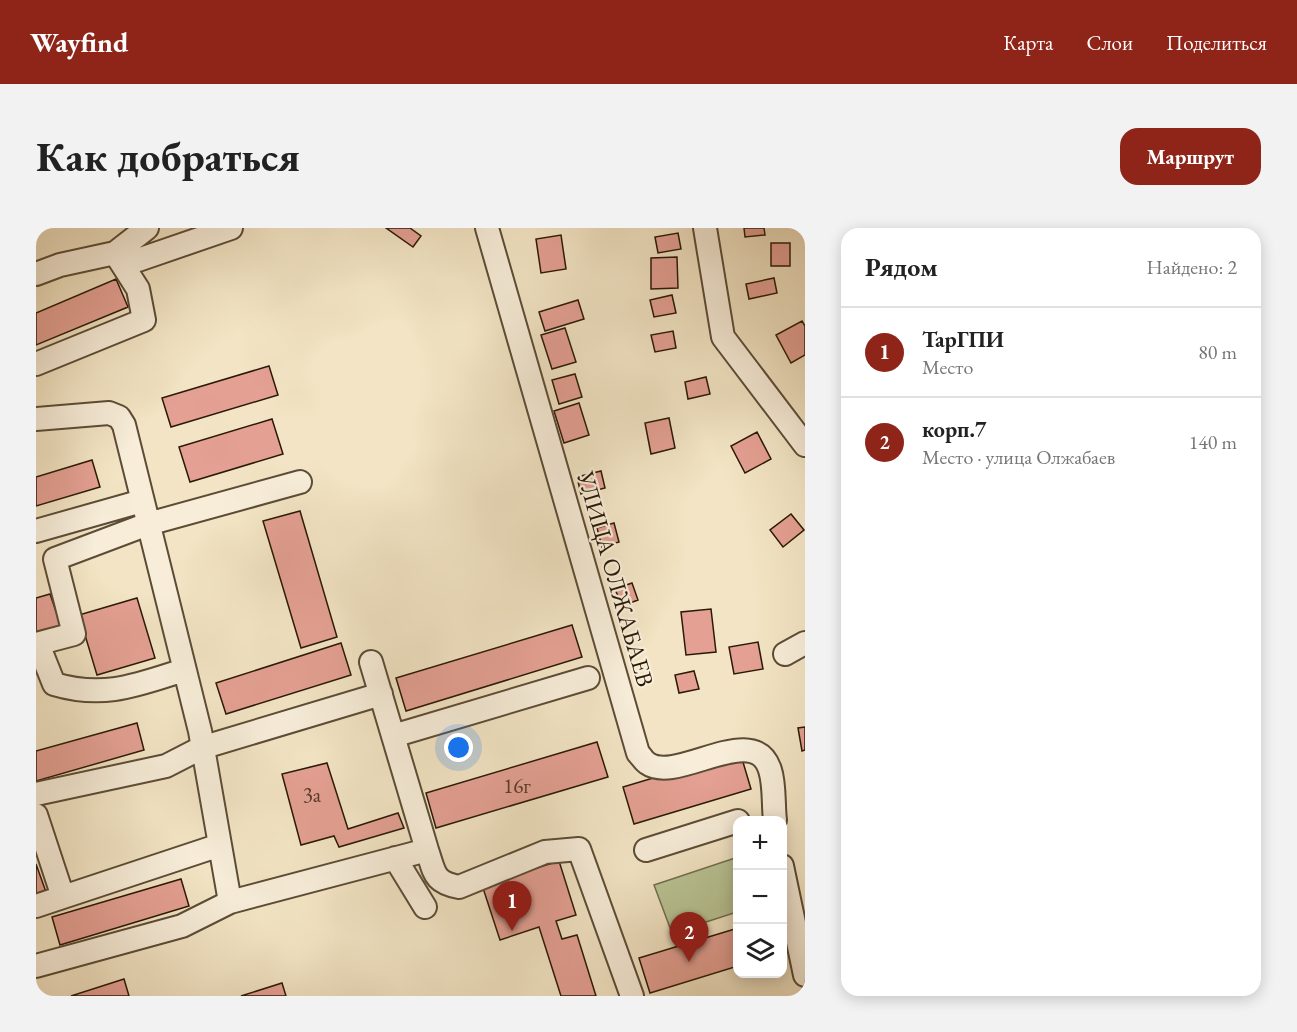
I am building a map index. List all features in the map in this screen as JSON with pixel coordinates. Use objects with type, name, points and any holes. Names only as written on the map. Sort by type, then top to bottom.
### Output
[{"type":"street","points":[[36,274],[60,265],[115,253],[147,228]]},
{"type":"street","points":[[115,253],[138,260],[231,228]]},
{"type":"street","name":"УЛИЦА ОЛЖАБАЕВ","points":[[487,228],[638,753],[648,765],[664,768],[746,749],[760,754],[770,769],[774,815]]},
{"type":"street","points":[[705,228],[723,337],[805,446]]},
{"type":"street","points":[[36,364],[144,320],[138,289],[115,253]]},
{"type":"street","points":[[36,419],[109,413],[119,417],[124,425],[200,731],[201,748],[230,902]]},
{"type":"street","points":[[184,670],[118,691],[80,692],[54,684],[41,669],[37,644],[74,634],[55,559],[148,524],[300,482]]},
{"type":"street","points":[[36,531],[142,501]]},
{"type":"street","points":[[785,654],[805,643]]},
{"type":"street","points":[[371,662],[436,877],[444,884],[459,887],[546,852],[579,849],[632,996]]},
{"type":"street","points":[[393,735],[588,678]]},
{"type":"street","points":[[36,794],[166,766],[201,748],[381,694]]},
{"type":"street","points":[[36,814],[63,897]]},
{"type":"street","points":[[646,850],[733,823]]},
{"type":"street","points":[[36,906],[220,845]]},
{"type":"street","points":[[36,966],[182,926],[230,902],[427,850]]},
{"type":"street","points":[[395,858],[426,906]]},
{"type":"street","points":[[784,870],[805,975]]},
{"type":"green space","points":[[733,859],[733,913],[672,933],[654,885]]},
{"type":"building","points":[[386,228],[410,228],[421,236],[413,247]]},
{"type":"building","points":[[744,228],[764,228],[765,235],[745,237]]},
{"type":"building","points":[[678,233],[681,249],[658,253],[655,237]]},
{"type":"building","points":[[561,235],[566,269],[541,273],[536,239]]},
{"type":"building","points":[[771,243],[790,243],[790,266],[771,266]]},
{"type":"building","points":[[677,257],[678,288],[651,289],[651,258]]},
{"type":"building","points":[[774,278],[777,293],[749,299],[746,284]]},
{"type":"building","points":[[116,279],[128,307],[36,345],[36,313]]},
{"type":"building","points":[[672,295],[676,313],[654,317],[650,300]]},
{"type":"building","points":[[578,300],[584,319],[545,331],[539,312]]},
{"type":"building","points":[[802,321],[805,326],[805,355],[791,363],[776,335]]},
{"type":"building","points":[[565,328],[576,362],[552,369],[541,335]]},
{"type":"building","points":[[673,331],[676,348],[655,352],[651,335]]},
{"type":"building","points":[[269,366],[278,395],[171,427],[162,398]]},
{"type":"building","points":[[575,374],[582,397],[559,404],[552,380]]},
{"type":"building","points":[[706,377],[710,394],[688,399],[685,382]]},
{"type":"building","points":[[579,403],[589,435],[564,443],[554,411]]},
{"type":"building","points":[[669,418],[675,448],[651,454],[645,423]]},
{"type":"building","points":[[272,419],[283,454],[190,482],[179,447]]},
{"type":"building","points":[[757,432],[771,459],[745,473],[731,446]]},
{"type":"building","points":[[92,460],[100,487],[36,506],[36,477]]},
{"type":"building","points":[[601,471],[605,488],[581,494],[577,477]]},
{"type":"building","points":[[300,511],[337,637],[301,648],[263,521]]},
{"type":"building","points":[[791,514],[804,530],[783,547],[770,530]]},
{"type":"building","points":[[614,523],[619,542],[602,547],[597,528]]},
{"type":"building","points":[[632,583],[638,600],[622,606],[615,589]]},
{"type":"building","points":[[50,594],[61,626],[36,634],[36,598]]},
{"type":"building","points":[[137,598],[155,658],[97,675],[79,615]]},
{"type":"building","points":[[711,609],[716,652],[686,655],[681,612]]},
{"type":"building","points":[[572,625],[582,657],[406,711],[396,678]]},
{"type":"building","points":[[758,642],[763,669],[734,674],[729,647]]},
{"type":"building","points":[[341,643],[351,675],[226,714],[216,683]]},
{"type":"building","points":[[694,671],[699,689],[679,693],[675,675]]},
{"type":"building","points":[[137,723],[144,750],[36,781],[36,751]]},
{"type":"building","points":[[805,727],[805,750],[802,751],[798,728]]},
{"type":"building","points":[[597,742],[608,777],[436,828],[426,793]]},
{"type":"building","points":[[740,752],[751,789],[634,824],[623,787]]},
{"type":"building","points":[[327,763],[348,829],[398,813],[404,828],[339,847],[334,836],[301,845],[282,774]]},
{"type":"building","points":[[559,861],[576,915],[556,921],[562,939],[577,935],[596,996],[561,996],[539,927],[500,940],[482,885]]},
{"type":"building","points":[[36,864],[46,892],[36,895]]},
{"type":"building","points":[[181,879],[189,906],[60,945],[52,917]]},
{"type":"building","points":[[733,930],[733,968],[650,993],[639,958]]},
{"type":"building","points":[[124,979],[129,996],[71,996]]},
{"type":"building","points":[[282,983],[286,996],[241,996]]},
{"type":"place","name":"ТарГПИ","points":[[512,931]]},
{"type":"place","name":"корп.7","points":[[689,962]]}]
